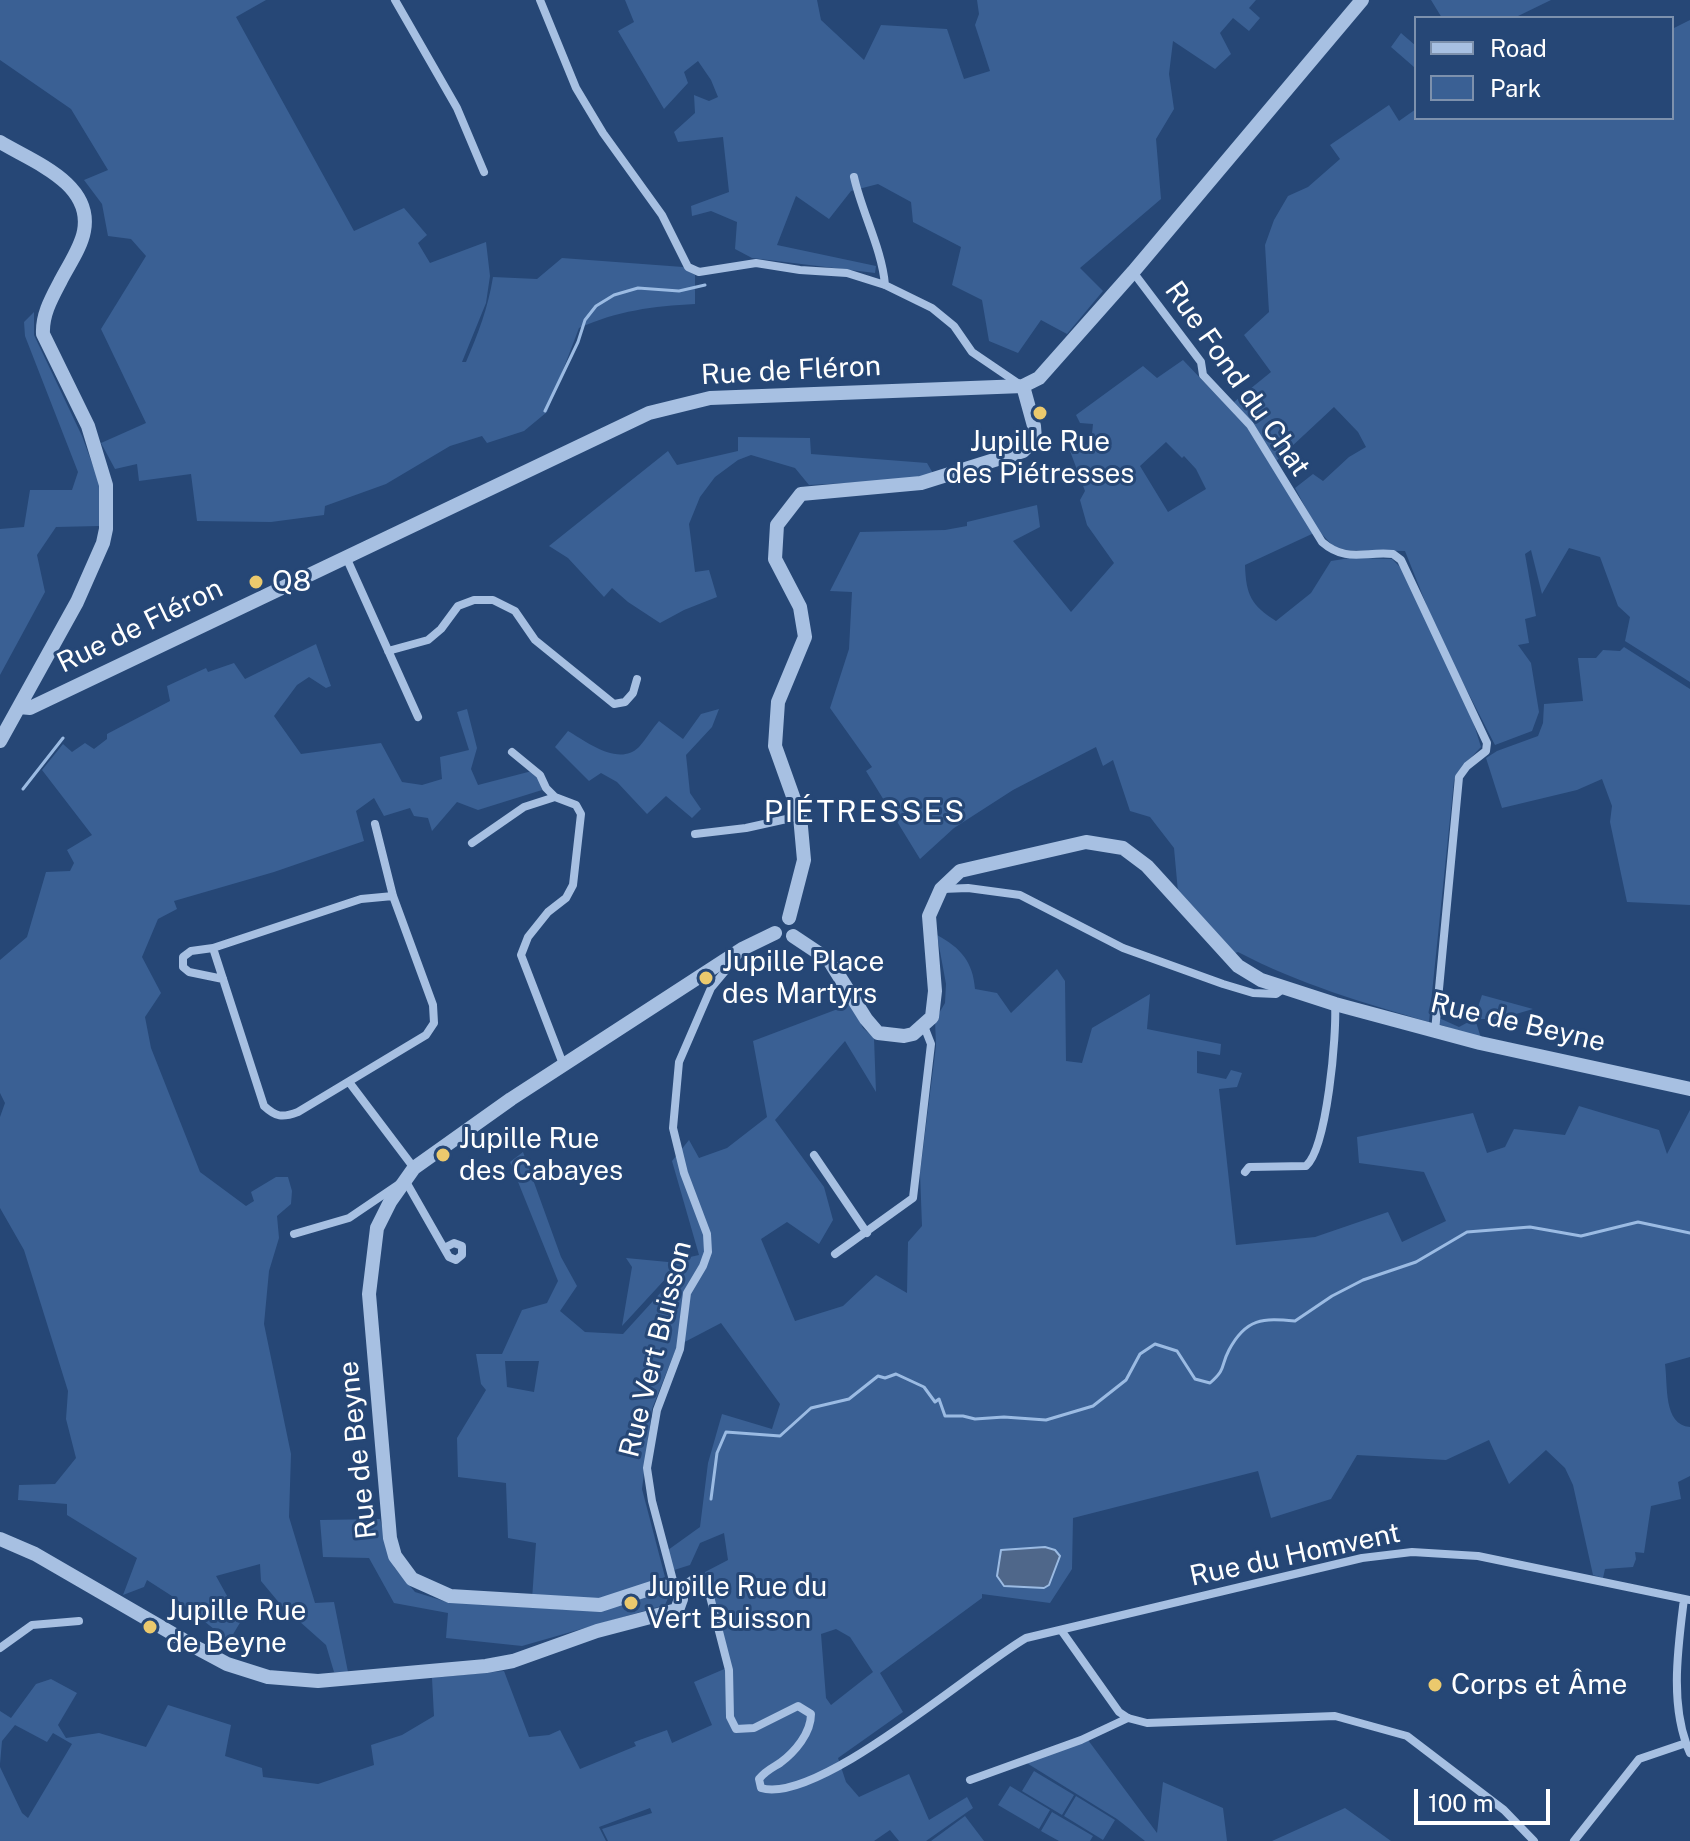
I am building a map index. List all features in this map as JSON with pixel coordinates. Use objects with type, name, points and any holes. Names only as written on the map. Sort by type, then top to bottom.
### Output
[{"type":"street","points":[[395,0],[457,108],[484,172]]},
{"type":"street","points":[[540,0],[576,88],[603,133],[662,215],[688,267],[699,272],[720,271],[756,263],[847,273],[885,285],[932,308],[954,326],[972,352],[1023,386],[1034,426],[1035,439],[1023,451],[921,483],[801,494],[777,525],[775,559],[800,607],[805,637],[778,702],[775,746],[800,816],[804,860],[789,918]]},
{"type":"street","points":[[1023,386],[1050,368],[1362,0]]},
{"type":"street","points":[[0,142],[62,179],[76,193],[83,206],[84,233],[48,308],[43,321],[43,334],[88,426],[106,485],[103,543],[77,602],[0,741]]},
{"type":"street","points":[[854,177],[885,285]]},
{"type":"street","name":"Rue Fond du Chat","points":[[1133,272],[1201,362],[1203,375],[1250,425],[1322,542],[1332,551],[1355,556],[1393,554],[1401,560],[1487,743],[1486,751],[1459,777],[1435,1031]]},
{"type":"street","name":"Rue de Fléron","points":[[19,707],[30,708],[649,413],[710,398],[1023,386]]},
{"type":"street","points":[[345,557],[418,717]]},
{"type":"street","points":[[388,651],[428,640],[441,629],[458,606],[474,600],[493,600],[515,611],[535,640],[614,704],[625,702],[633,693],[637,679]]},
{"type":"street","points":[[512,752],[540,775],[555,797],[576,805],[581,814],[573,885],[566,898],[548,912],[528,937],[521,955],[563,1064]]},
{"type":"street","points":[[472,843],[524,807],[555,797]]},
{"type":"street","points":[[695,834],[746,828],[800,816]]},
{"type":"street","points":[[213,948],[264,1106],[273,1115],[285,1117],[298,1112],[426,1035],[434,1023],[433,1005],[393,896],[375,824]]},
{"type":"street","name":"Rue de Beyne","points":[[941,889],[960,871],[1086,842],[1123,848],[1147,866],[1238,966],[1283,989],[1480,1043],[1690,1089]]},
{"type":"street","points":[[793,936],[829,960],[878,1033],[904,1036],[913,1034],[932,1017],[935,991],[929,916],[941,889],[968,888],[1020,895],[1123,948],[1208,979],[1253,993],[1276,994],[1283,989]]},
{"type":"street","points":[[223,979],[189,972],[183,967],[183,957],[191,951],[213,948],[361,899],[393,896]]},
{"type":"street","points":[[789,918],[794,922],[796,932],[789,939],[779,939],[773,930],[776,920],[789,918]]},
{"type":"street","name":"Rue de Beyne","points":[[676,1589],[658,1586],[600,1605],[450,1596],[412,1579],[395,1556],[390,1538],[369,1294],[377,1228],[409,1174],[563,1064],[742,949],[775,933]]},
{"type":"street","name":"Rue Vert Buisson","points":[[676,1589],[652,1501],[647,1468],[657,1410],[680,1349],[687,1293],[708,1252],[707,1234],[684,1173],[673,1128],[679,1062],[711,988],[742,949]]},
{"type":"street","points":[[1245,1172],[1249,1167],[1261,1165],[1306,1166],[1313,1160],[1334,1052],[1335,1004]]},
{"type":"street","points":[[835,1254],[913,1198],[931,1044],[924,1026]]},
{"type":"street","points":[[349,1082],[409,1174],[444,1248]]},
{"type":"street","points":[[814,1155],[867,1233]]},
{"type":"street","points":[[294,1234],[349,1218],[409,1174]]},
{"type":"street","points":[[0,1539],[35,1554],[227,1664],[268,1677],[318,1681],[513,1661],[597,1631],[677,1610],[681,1599],[676,1589]]},
{"type":"street","name":"Rue du Homvent","points":[[676,1589],[693,1579],[706,1581],[729,1670],[730,1717],[736,1729],[754,1728],[798,1706],[811,1714],[811,1723],[792,1754],[759,1779],[761,1788],[771,1791],[801,1785],[853,1760],[998,1654],[1026,1638],[1362,1558],[1412,1552],[1478,1556],[1687,1599]]},
{"type":"street","points":[[1687,1599],[1677,1695],[1690,1753]]},
{"type":"street","points":[[0,1648],[32,1625],[79,1621]]},
{"type":"street","points":[[1061,1630],[1119,1712],[1128,1718],[1147,1723],[1335,1716],[1407,1736],[1504,1810],[1534,1841]]},
{"type":"street","points":[[970,1780],[1081,1740],[1128,1718]]},
{"type":"street","points":[[1574,1841],[1639,1759],[1686,1743]]},
{"type":"green space","points":[[0,0],[266,0],[236,17],[354,231],[404,208],[427,235],[418,243],[430,263],[486,242],[490,276],[486,303],[462,362],[466,362],[478,331],[488,299],[493,277],[537,279],[562,258],[683,267],[695,275],[695,304],[636,310],[579,328],[547,412],[524,431],[487,443],[482,436],[450,446],[386,484],[325,506],[324,515],[271,522],[197,521],[191,474],[139,481],[137,464],[115,469],[101,443],[146,423],[101,329],[146,256],[131,239],[108,236],[102,204],[84,180],[108,170],[71,109],[0,60]]},
{"type":"green space","points":[[625,0],[817,0],[821,20],[864,60],[881,25],[947,29],[964,79],[990,71],[975,25],[979,14],[977,0],[1256,0],[1249,8],[1260,18],[1249,31],[1233,18],[1220,33],[1231,54],[1215,69],[1173,41],[1169,74],[1174,109],[1156,139],[1161,199],[1080,268],[1103,291],[1067,334],[1041,320],[1018,353],[989,341],[982,300],[952,285],[961,247],[913,222],[911,202],[878,184],[851,191],[829,219],[796,196],[777,245],[876,266],[875,273],[752,258],[735,249],[737,222],[711,211],[692,216],[691,206],[729,192],[723,137],[678,142],[674,132],[695,113],[694,95],[709,101],[718,97],[698,61],[684,72],[688,83],[664,109],[618,31],[634,22]]},
{"type":"green space","points":[[1431,0],[1551,0],[1518,16],[1441,16]]},
{"type":"green space","points":[[1690,20],[1690,682],[1625,641],[1630,617],[1618,606],[1600,557],[1569,548],[1542,594],[1531,550],[1525,554],[1536,616],[1525,619],[1529,643],[1518,645],[1531,663],[1539,712],[1532,731],[1495,745],[1438,634],[1405,551],[1346,550],[1333,546],[1317,529],[1295,488],[1313,474],[1323,481],[1349,457],[1366,447],[1358,432],[1334,407],[1275,462],[1234,402],[1271,372],[1244,335],[1269,312],[1265,245],[1274,220],[1288,196],[1308,187],[1340,159],[1330,145],[1389,105],[1399,121],[1414,110],[1414,120],[1674,120],[1674,28]]},
{"type":"green space","points":[[1401,33],[1414,44],[1414,67],[1391,47]]},
{"type":"green space","points":[[34,312],[34,335],[82,436],[100,485],[99,526],[56,527],[37,555],[45,592],[0,675],[0,529],[24,527],[30,490],[72,490],[78,472],[25,336],[24,322]]},
{"type":"green space","points":[[1183,360],[1246,426],[1314,533],[1245,565],[1249,592],[1255,604],[1276,621],[1311,593],[1331,561],[1392,559],[1403,570],[1473,721],[1481,747],[1454,780],[1429,1022],[1308,983],[1238,952],[1230,955],[1178,892],[1174,848],[1150,817],[1130,811],[1113,760],[1103,766],[1096,747],[1013,790],[954,828],[920,859],[866,771],[872,767],[830,708],[849,649],[852,592],[830,591],[860,532],[945,530],[1037,505],[1040,527],[1013,541],[1071,612],[1114,563],[1087,525],[1080,500],[1085,491],[1070,451],[1091,443],[1093,424],[1080,423],[1076,415],[1143,366],[1157,378]],"holes":[[[1166,442],[1182,458],[1184,456],[1196,469],[1206,489],[1168,512],[1140,466]]]},
{"type":"green space","points":[[738,437],[810,438],[811,454],[927,463],[934,475],[903,480],[809,485],[795,468],[751,455],[738,460],[715,477],[700,497],[689,524],[695,572],[709,570],[717,597],[660,623],[612,588],[604,597],[568,558],[549,546],[668,451],[677,465],[738,451]]},
{"type":"green space","points":[[316,644],[331,686],[326,688],[309,677],[297,685],[274,716],[301,754],[381,743],[402,782],[422,785],[442,779],[440,757],[469,750],[457,712],[467,709],[477,748],[471,769],[478,785],[532,771],[539,774],[542,790],[478,810],[457,802],[432,831],[428,818],[414,816],[410,808],[384,816],[374,798],[356,811],[364,841],[274,872],[174,901],[177,909],[158,919],[142,957],[161,993],[145,1017],[151,1048],[200,1172],[246,1206],[254,1201],[251,1192],[276,1177],[288,1177],[292,1191],[291,1204],[277,1216],[279,1238],[269,1271],[264,1324],[291,1454],[289,1517],[315,1603],[334,1602],[348,1672],[334,1672],[326,1645],[281,1605],[261,1581],[260,1564],[216,1576],[241,1621],[229,1641],[147,1580],[144,1587],[123,1595],[137,1558],[67,1515],[67,1504],[18,1500],[19,1485],[55,1484],[76,1458],[66,1419],[68,1391],[24,1250],[0,1208],[0,1117],[5,1103],[0,1093],[0,960],[27,937],[46,872],[70,871],[74,863],[67,850],[92,835],[42,770],[63,744],[72,752],[85,743],[94,749],[107,739],[107,734],[170,701],[167,686],[206,668],[208,672],[234,663],[245,679]]},
{"type":"green space","points":[[1624,647],[1690,689],[1690,905],[1627,902],[1610,822],[1612,806],[1602,779],[1577,790],[1502,808],[1486,758],[1538,736],[1543,723],[1544,704],[1583,701],[1578,658],[1596,658],[1603,650],[1620,651]]},
{"type":"green space","points":[[719,709],[712,727],[686,755],[690,793],[701,809],[692,818],[666,796],[647,814],[617,782],[601,773],[589,781],[555,747],[568,731],[603,751],[631,753],[659,721],[683,739],[701,714]]},
{"type":"green space","points":[[937,935],[964,957],[972,971],[975,989],[997,993],[1011,1013],[1057,969],[1065,981],[1066,1061],[1082,1063],[1092,1028],[1150,994],[1147,1029],[1221,1044],[1220,1055],[1197,1051],[1197,1073],[1226,1079],[1231,1070],[1242,1073],[1237,1087],[1219,1089],[1236,1245],[1315,1237],[1388,1212],[1402,1242],[1446,1221],[1424,1172],[1359,1163],[1357,1137],[1473,1113],[1487,1153],[1505,1147],[1514,1129],[1565,1135],[1579,1106],[1659,1130],[1667,1154],[1690,1110],[1690,1357],[1665,1364],[1671,1412],[1681,1425],[1690,1427],[1690,1476],[1678,1482],[1681,1499],[1651,1506],[1644,1553],[1635,1552],[1633,1567],[1605,1569],[1603,1578],[1593,1575],[1573,1485],[1565,1468],[1546,1450],[1509,1484],[1489,1440],[1446,1460],[1357,1455],[1331,1499],[1271,1518],[1258,1471],[1073,1518],[1072,1569],[1050,1603],[982,1594],[982,1598],[880,1673],[903,1712],[838,1758],[846,1782],[859,1797],[909,1774],[929,1820],[967,1797],[973,1808],[926,1841],[899,1841],[890,1830],[874,1841],[608,1841],[602,1829],[652,1813],[650,1808],[599,1827],[606,1841],[0,1841],[0,1767],[22,1813],[28,1818],[72,1744],[53,1733],[47,1742],[15,1725],[2,1741],[0,1764],[0,1711],[11,1718],[36,1684],[51,1679],[77,1693],[58,1725],[66,1738],[99,1733],[146,1747],[168,1705],[231,1725],[225,1756],[262,1768],[263,1777],[318,1784],[374,1765],[371,1745],[402,1735],[434,1716],[432,1678],[504,1671],[529,1737],[549,1735],[560,1730],[580,1769],[636,1746],[634,1742],[667,1730],[672,1743],[712,1725],[694,1682],[729,1667],[705,1572],[728,1560],[724,1533],[700,1543],[690,1565],[671,1571],[668,1550],[700,1527],[708,1463],[722,1414],[772,1429],[780,1404],[721,1323],[677,1346],[652,1409],[642,1489],[665,1577],[601,1602],[532,1599],[536,1543],[508,1538],[506,1483],[458,1477],[457,1438],[486,1390],[481,1384],[476,1354],[502,1354],[522,1310],[547,1303],[558,1281],[510,1162],[523,1152],[561,1257],[577,1286],[560,1311],[585,1332],[623,1334],[673,1279],[668,1276],[622,1326],[632,1267],[626,1258],[668,1262],[699,1255],[672,1161],[689,1140],[699,1158],[727,1148],[767,1117],[753,1041],[851,1004],[863,1028],[874,1038],[876,1092],[845,1041],[775,1120],[824,1187],[833,1220],[819,1244],[787,1222],[761,1239],[795,1321],[843,1306],[876,1275],[907,1293],[908,1242],[922,1226],[920,1173],[936,1046],[935,1020],[945,1003],[946,984]],"holes":[[[505,1361],[539,1361],[534,1392],[507,1387]],[[836,1629],[850,1637],[873,1672],[831,1705],[826,1698],[821,1634]]]},
{"type":"green space","points":[[1482,995],[1533,1009],[1499,1019],[1475,1019],[1481,1038],[1438,1024],[1439,1018],[1459,1027],[1474,1019]]},
{"type":"green space","points":[[380,1519],[394,1567],[415,1592],[447,1602],[570,1610],[658,1593],[669,1596],[665,1605],[522,1646],[446,1638],[448,1613],[394,1603],[369,1558],[323,1557],[320,1520]]},
{"type":"green space","points":[[1088,1740],[1157,1833],[1163,1782],[1223,1808],[1227,1841],[1145,1841],[1117,1819],[1025,1762]]},
{"type":"green space","points":[[1034,1771],[1074,1795],[1062,1815],[1022,1791]]},
{"type":"green space","points":[[1010,1786],[1050,1810],[1039,1829],[998,1805]]},
{"type":"green space","points":[[1076,1796],[1115,1820],[1103,1840],[1064,1816]]},
{"type":"green space","points":[[1345,1808],[1391,1841],[1272,1841]]},
{"type":"green space","points":[[1052,1812],[1093,1836],[1090,1841],[1059,1841],[1041,1831]]},
{"type":"green space","points":[[965,1816],[984,1841],[931,1841]]},
{"type":"shaded area","points":[[1045,1547],[1055,1550],[1060,1556],[1049,1585],[1044,1588],[1004,1586],[997,1576],[1001,1550]]},
{"type":"waterway","points":[[545,411],[578,342],[585,320],[596,306],[614,295],[638,288],[679,291],[705,285]]},
{"type":"waterway","points":[[23,789],[63,738]]},
{"type":"waterway","points":[[711,1499],[717,1453],[726,1432],[780,1436],[811,1408],[849,1399],[878,1376],[885,1378],[896,1374],[924,1387],[935,1402],[939,1399],[945,1416],[1046,1420],[1093,1406],[1126,1380],[1140,1354],[1155,1344],[1177,1351],[1195,1379],[1210,1383],[1221,1370],[1235,1339],[1249,1326],[1265,1320],[1295,1321],[1332,1296],[1363,1280],[1416,1262],[1467,1232],[1530,1227],[1581,1236],[1638,1222],[1690,1233]]},
{"type":"place","name":"Jupille Rue des Piétresses","points":[[1040,413]]},
{"type":"place","name":"Q8","points":[[256,582]]},
{"type":"place","name":"Jupille Place des Martyrs","points":[[706,978]]},
{"type":"place","name":"Jupille Rue des Cabayes","points":[[443,1155]]},
{"type":"place","name":"Jupille Rue du Vert Buisson","points":[[631,1603]]},
{"type":"place","name":"Jupille Rue de Beyne","points":[[150,1627]]},
{"type":"place","name":"Corps et Âme","points":[[1435,1685]]},
{"type":"district","name":"PIÉTRESSES","points":[[865,813]]}]
